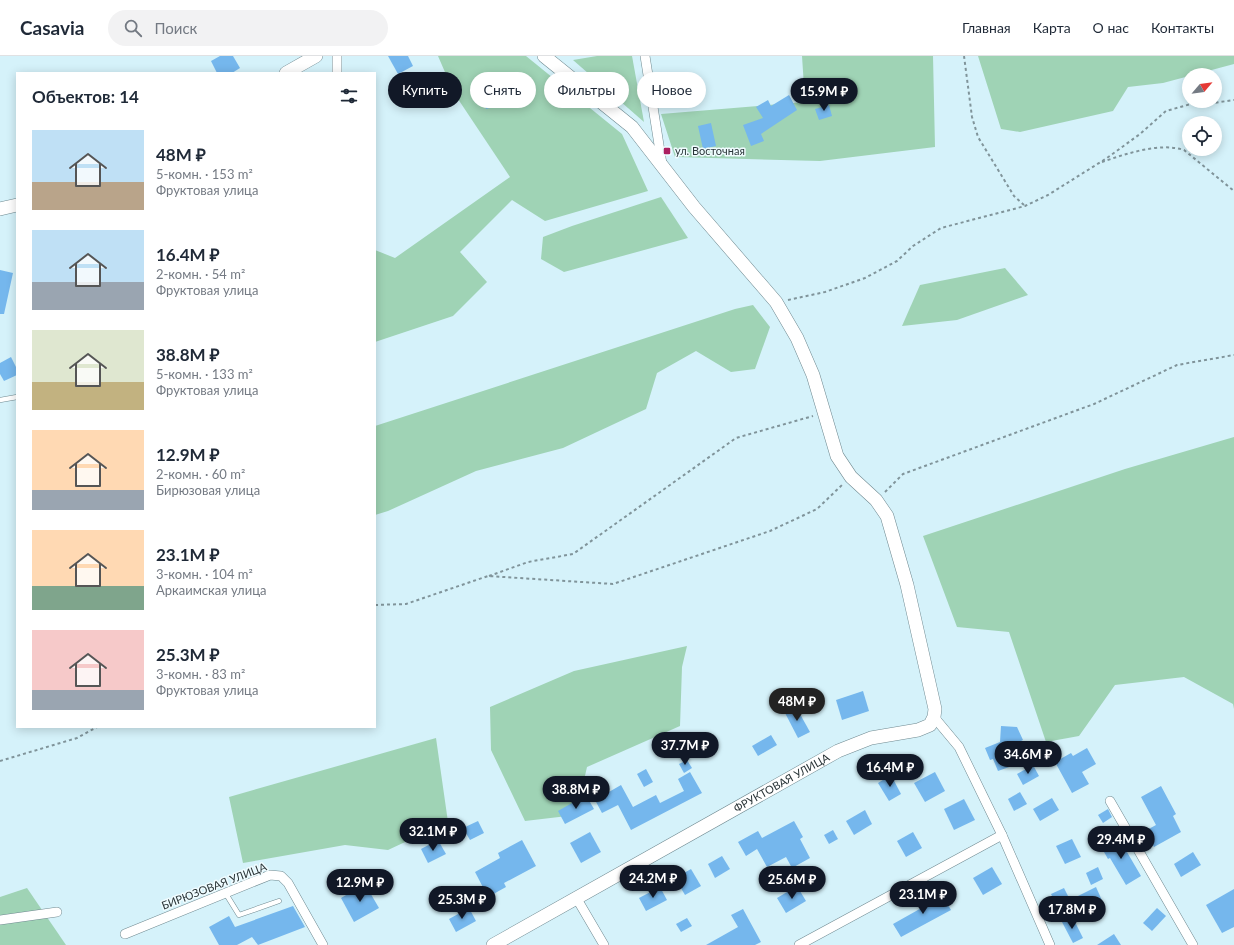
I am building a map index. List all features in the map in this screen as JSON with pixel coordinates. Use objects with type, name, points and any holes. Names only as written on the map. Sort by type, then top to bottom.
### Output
[{"type":"street","points":[[288,72],[316,56]]},
{"type":"street","points":[[337,56],[337,72]]},
{"type":"street","points":[[544,56],[632,127],[694,207],[776,302],[797,338],[810,369],[837,456],[851,477],[876,500],[887,516],[894,534],[933,695],[935,708],[934,717],[959,747],[1002,835],[1050,945]]},
{"type":"street","points":[[645,56],[662,165]]},
{"type":"street","points":[[0,209],[16,205]]},
{"type":"street","name":"ФРУКТОВАЯ УЛИЦА","points":[[493,945],[838,751],[870,738],[918,730],[930,725],[934,717]]},
{"type":"street","points":[[1110,801],[1193,945]]},
{"type":"street","points":[[800,945],[1002,835]]},
{"type":"street","name":"БИРЮЗОВАЯ УЛИЦА","points":[[125,934],[270,875],[281,876],[288,882],[323,945]]},
{"type":"street","points":[[577,899],[604,945]]},
{"type":"street","points":[[0,920],[57,912]]},
{"type":"lane","points":[[0,400],[16,396]]},
{"type":"lane","points":[[226,894],[239,915],[279,901]]},
{"type":"path","points":[[964,56],[972,117],[978,137],[1014,196],[1025,206]]},
{"type":"path","points":[[776,302],[846,286],[897,261],[913,246],[941,228],[1025,206],[1048,195],[1099,163],[1140,134],[1166,111],[1198,102],[1213,103],[1234,100]]},
{"type":"path","points":[[1099,163],[1132,152],[1176,148],[1184,150],[1234,191]]},
{"type":"path","points":[[876,500],[903,474],[1094,404],[1177,365],[1234,355]]},
{"type":"path","points":[[376,605],[406,604],[528,562],[573,554],[736,438],[824,414]]},
{"type":"path","points":[[488,576],[613,584],[770,531],[817,509],[851,477]]},
{"type":"path","points":[[0,761],[77,738],[95,728]]},
{"type":"green space","points":[[438,56],[526,56],[546,72],[544,72],[544,108],[590,108],[622,134],[648,191],[545,221],[512,200],[460,252],[487,282],[453,316],[376,342],[376,250],[395,258],[510,177],[462,105],[462,72],[445,72]]},
{"type":"green space","points":[[597,56],[632,56],[637,84],[637,108],[641,108],[644,122],[628,108],[629,72],[587,72],[573,60]]},
{"type":"green space","points":[[802,56],[933,56],[935,147],[820,161],[675,157],[661,114],[805,102]]},
{"type":"green space","points":[[978,56],[1234,56],[1234,64],[1219,68],[1182,68],[1182,78],[1163,83],[1128,87],[1113,111],[1020,132],[1001,129]]},
{"type":"green space","points":[[661,197],[688,238],[564,272],[541,259],[543,237]]},
{"type":"green space","points":[[1005,268],[1028,295],[957,320],[902,326],[920,285]]},
{"type":"green space","points":[[753,305],[770,327],[755,369],[731,372],[696,351],[657,373],[646,409],[563,448],[476,471],[388,511],[376,515],[376,426],[735,309]]},
{"type":"green space","points":[[1234,437],[1234,709],[1233,704],[1184,677],[1115,685],[1079,736],[1046,742],[1009,632],[957,627],[923,536],[1125,469]]},
{"type":"green space","points":[[687,646],[682,667],[680,726],[587,767],[576,815],[525,821],[491,750],[490,707],[574,671]]},
{"type":"green space","points":[[436,738],[448,822],[388,850],[345,845],[243,863],[229,797]]},
{"type":"green space","points":[[27,888],[66,945],[0,945],[0,897]]},
{"type":"building","points":[[220,56],[233,56],[240,68],[234,72],[216,72],[211,61]]},
{"type":"building","points":[[388,56],[408,56],[413,66],[402,72],[397,72]]},
{"type":"building","points":[[789,95],[797,110],[761,134],[764,141],[751,146],[743,125],[763,118],[756,107],[768,100],[771,106]]},
{"type":"building","points":[[829,105],[832,116],[819,120],[815,109]]},
{"type":"building","points":[[711,123],[716,146],[703,149],[698,126]]},
{"type":"building","points":[[0,270],[13,273],[4,314],[0,314]]},
{"type":"building","points":[[11,357],[16,367],[16,375],[4,381],[0,374],[0,363]]},
{"type":"building","points":[[863,691],[869,711],[842,720],[836,700]]},
{"type":"building","points":[[795,705],[810,732],[798,738],[784,711]]},
{"type":"building","points":[[1001,726],[1017,727],[1023,740],[1005,749],[1012,766],[998,771],[993,759],[990,760],[985,748],[1000,742]]},
{"type":"building","points":[[771,735],[777,745],[758,756],[752,746]]},
{"type":"building","points":[[1087,748],[1096,764],[1082,772],[1089,784],[1072,793],[1055,762],[1071,753],[1073,756]]},
{"type":"building","points":[[687,760],[692,768],[684,773],[679,764]]},
{"type":"building","points":[[867,760],[874,774],[866,779],[858,765]]},
{"type":"building","points":[[1033,765],[1039,776],[1023,785],[1017,774]]},
{"type":"building","points":[[646,769],[653,782],[644,787],[637,774]]},
{"type":"building","points":[[690,772],[702,793],[631,830],[618,805],[602,813],[595,800],[621,785],[633,807],[656,795],[660,803],[684,791],[678,779]]},
{"type":"building","points":[[935,772],[945,791],[925,802],[914,783]]},
{"type":"building","points":[[891,775],[901,794],[889,801],[878,783]]},
{"type":"building","points":[[1161,786],[1176,814],[1173,816],[1181,832],[1154,847],[1145,831],[1156,825],[1141,797]]},
{"type":"building","points":[[1020,792],[1027,804],[1014,811],[1008,799]]},
{"type":"building","points":[[586,795],[594,809],[565,824],[558,811]]},
{"type":"building","points":[[1052,798],[1059,810],[1040,821],[1033,809]]},
{"type":"building","points":[[964,799],[975,820],[954,830],[944,809]]},
{"type":"building","points":[[1108,809],[1112,817],[1103,823],[1098,815]]},
{"type":"building","points":[[865,810],[872,824],[854,835],[846,821]]},
{"type":"building","points":[[478,821],[484,833],[470,840],[463,828]]},
{"type":"building","points":[[794,821],[803,837],[800,839],[810,858],[792,868],[786,857],[767,867],[757,849],[746,856],[738,842],[758,831],[762,838]]},
{"type":"building","points":[[833,830],[838,839],[829,844],[824,835]]},
{"type":"building","points":[[590,832],[601,852],[581,863],[570,843]]},
{"type":"building","points":[[913,832],[922,848],[906,857],[897,841]]},
{"type":"building","points":[[1117,835],[1141,876],[1126,885],[1110,858],[1108,859],[1100,845]]},
{"type":"building","points":[[1072,839],[1081,857],[1065,864],[1056,846]]},
{"type":"building","points":[[438,840],[446,854],[428,863],[421,849]]},
{"type":"building","points":[[522,840],[536,866],[504,883],[506,887],[488,897],[475,872],[500,858],[498,853]]},
{"type":"building","points":[[1193,852],[1201,865],[1181,877],[1174,864]]},
{"type":"building","points":[[722,856],[730,869],[715,878],[708,864]]},
{"type":"building","points":[[992,867],[1002,884],[983,895],[973,878]]},
{"type":"building","points":[[1098,867],[1103,879],[1091,885],[1086,873]]},
{"type":"building","points":[[691,869],[701,886],[685,895],[675,878]]},
{"type":"building","points":[[365,884],[379,908],[354,922],[341,898]]},
{"type":"building","points":[[797,886],[806,901],[786,913],[777,898]]},
{"type":"building","points":[[660,887],[667,900],[646,911],[639,898]]},
{"type":"building","points":[[1096,887],[1104,905],[1087,913],[1078,896]]},
{"type":"building","points":[[1064,888],[1068,896],[1055,902],[1051,894]]},
{"type":"building","points":[[1234,889],[1234,927],[1222,933],[1206,905]]},
{"type":"building","points":[[941,893],[951,910],[901,937],[893,924],[925,906],[924,903]]},
{"type":"building","points":[[293,906],[305,927],[258,945],[252,937],[237,945],[219,945],[209,927],[229,916],[235,927]]},
{"type":"building","points":[[469,908],[476,921],[456,932],[449,919]]},
{"type":"building","points":[[1157,908],[1166,916],[1152,931],[1143,923]]},
{"type":"building","points":[[743,909],[761,942],[755,945],[706,945],[738,927],[731,915]]},
{"type":"building","points":[[1072,916],[1083,938],[1073,943],[1062,922]]},
{"type":"building","points":[[687,918],[692,926],[681,932],[676,924]]},
{"type":"building","points":[[1114,934],[1121,945],[1097,945]]},
{"type":"place","name":"ул. Восточная","points":[[667,151]]}]
